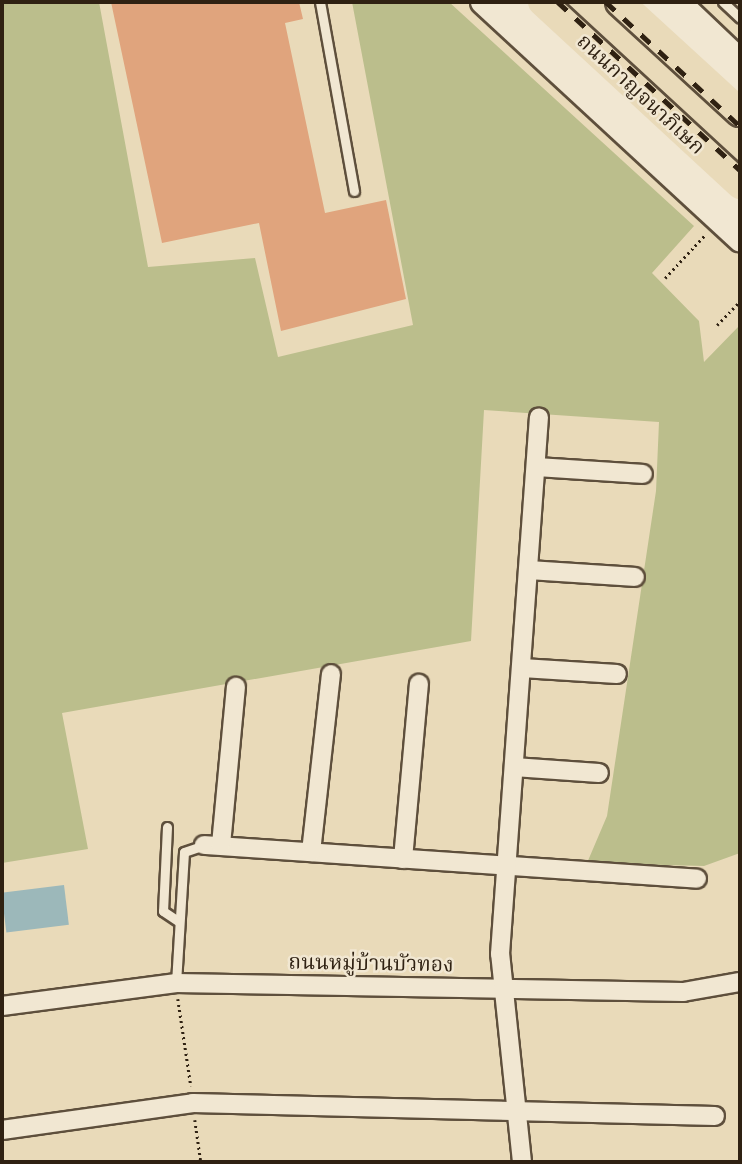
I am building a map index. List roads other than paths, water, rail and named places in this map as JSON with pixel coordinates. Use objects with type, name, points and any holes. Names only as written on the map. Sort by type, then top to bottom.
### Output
[{"type":"highway","name":"ถนนกาญจนาภิเษก","points":[[542,2],[740,185]]},
{"type":"highway","points":[[620,2],[740,112]]},
{"type":"main road","points":[[483,2],[729,218]]},
{"type":"main road","points":[[514,2],[729,218],[740,239]]},
{"type":"main road","points":[[649,2],[740,87]]},
{"type":"main road","points":[[678,2],[740,61]]},
{"type":"street","points":[[522,1162],[500,954],[538,467],[539,417]]},
{"type":"street","points":[[538,467],[643,474]]},
{"type":"street","points":[[530,570],[635,577]]},
{"type":"street","points":[[522,667],[618,674]]},
{"type":"street","points":[[311,852],[331,674]]},
{"type":"street","points":[[403,859],[419,684]]},
{"type":"street","points":[[236,687],[212,845],[697,879]]},
{"type":"street","points":[[514,767],[599,772]]},
{"type":"street","name":"ถนนหมู่บ้านบัวทอง","points":[[2,1006],[176,982],[683,992],[740,982]]},
{"type":"street","points":[[2,1130],[193,1103],[715,1116]]},
{"type":"lane","points":[[320,2],[354,191]]},
{"type":"lane","points":[[723,2],[740,18]]},
{"type":"lane","points":[[167,827],[163,911],[178,921]]},
{"type":"lane","points":[[176,982],[184,852],[212,845]]},
{"type":"water","points":[[64,885],[69,925],[6,932],[2,893]]},
{"type":"railway","points":[[558,2],[740,170]]},
{"type":"railway","points":[[606,2],[740,126]]}]
